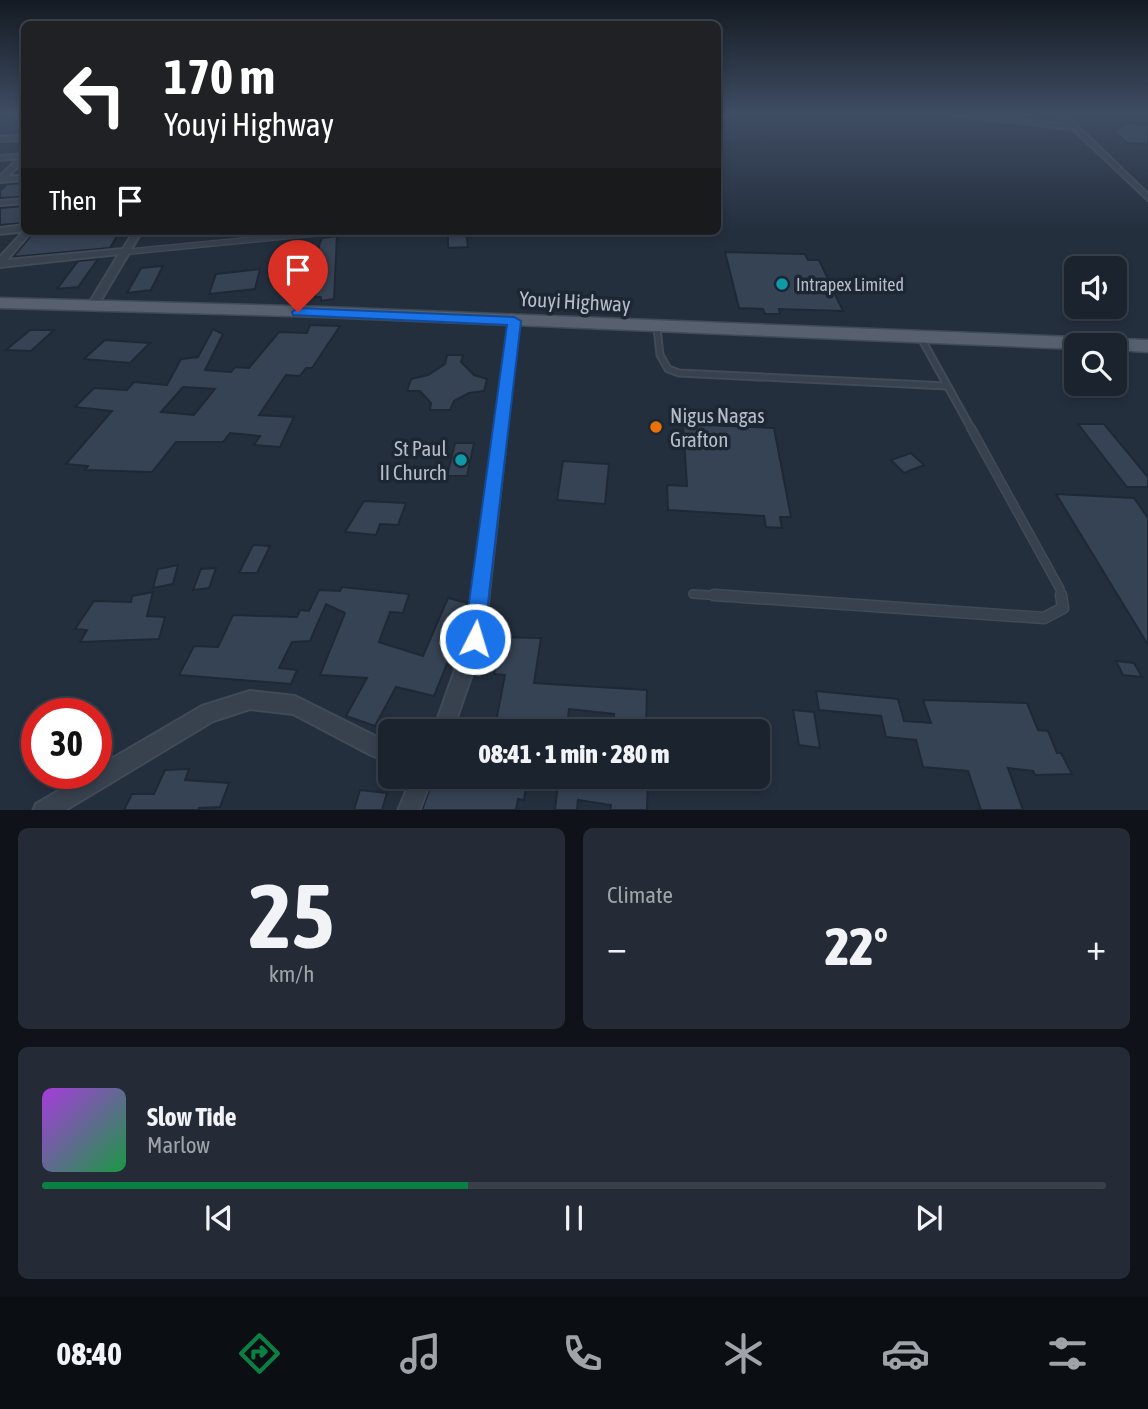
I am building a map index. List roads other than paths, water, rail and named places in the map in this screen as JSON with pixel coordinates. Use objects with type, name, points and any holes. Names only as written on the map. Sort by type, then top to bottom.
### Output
[{"type":"main road","name":"Youyi Highway","points":[[0,303],[1148,346]]},
{"type":"street","points":[[1100,153],[1148,198]]},
{"type":"street","points":[[0,158],[21,157]]},
{"type":"street","points":[[0,180],[21,160]]},
{"type":"street","points":[[0,180],[21,177]]},
{"type":"street","points":[[0,203],[21,201]]},
{"type":"street","points":[[0,231],[21,230]]},
{"type":"street","points":[[0,263],[22,235]]},
{"type":"street","points":[[93,305],[136,235]]},
{"type":"street","points":[[0,263],[125,252]]},
{"type":"street","points":[[445,719],[475,639],[514,321]]},
{"type":"street","points":[[43,810],[209,713],[250,699],[295,705],[378,747]]},
{"type":"street","points":[[408,810],[417,789]]},
{"type":"lane","points":[[125,252],[300,235]]},
{"type":"lane","points":[[657,328],[660,355],[668,369],[679,373],[947,386]]},
{"type":"lane","points":[[693,594],[1044,618],[1063,608],[1060,589],[921,338]]},
{"type":"place","name":"Intrapex Limited","points":[[782,284]]},
{"type":"place","name":"Nigus Nagas Grafton","points":[[656,427]]},
{"type":"place","name":"St Paul II Church","points":[[461,460]]}]
